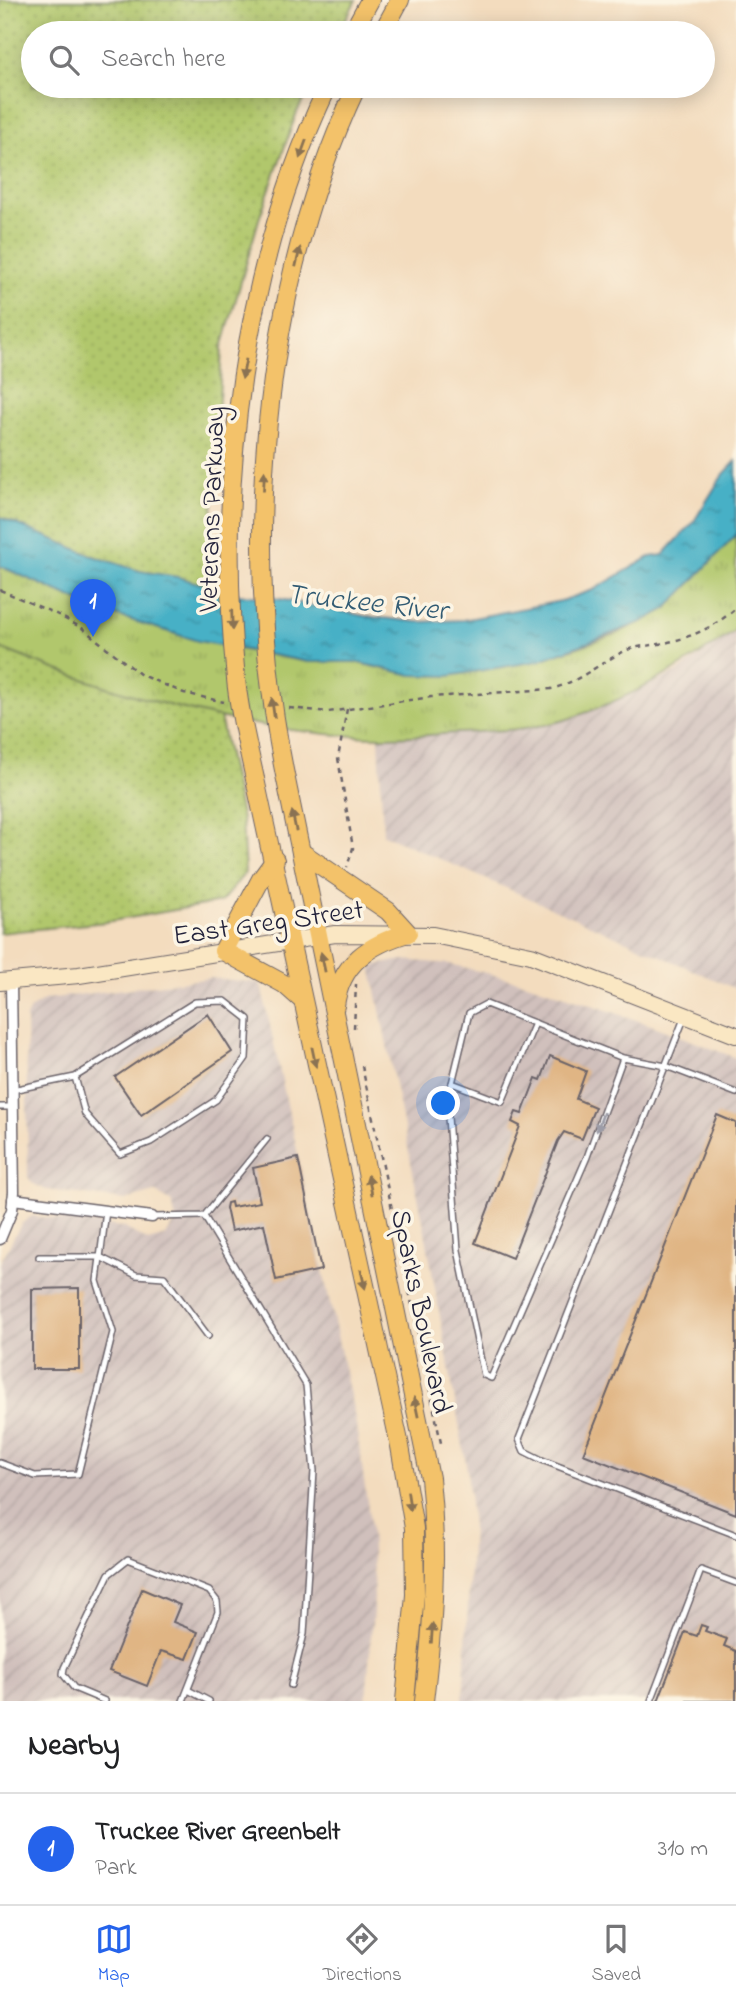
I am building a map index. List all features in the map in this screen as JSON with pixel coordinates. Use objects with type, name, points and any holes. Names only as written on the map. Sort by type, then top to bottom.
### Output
[{"type":"main road","points":[[359,21],[370,0]]},
{"type":"main road","points":[[389,21],[400,0]]},
{"type":"main road","name":"Veterans Parkway","points":[[292,942],[236,682],[232,627],[233,472],[241,382],[258,295],[281,213],[324,98]]},
{"type":"main road","name":"Veterans Parkway","points":[[318,936],[285,775],[268,673],[262,610],[264,474],[272,389],[307,220],[326,160],[352,98]]},
{"type":"main road","points":[[301,852],[388,911],[408,933],[380,941],[351,964],[336,993],[334,1013]]},
{"type":"main road","points":[[275,860],[261,879],[223,951],[294,990],[302,1000]]},
{"type":"main road","name":"East Greg Street","points":[[5,982],[79,975],[318,936],[408,933],[461,938],[531,955],[736,1035]]},
{"type":"main road","name":"Sparks Boulevard","points":[[318,936],[430,1478],[435,1525],[435,1587],[424,1701]]},
{"type":"main road","name":"Sparks Boulevard","points":[[292,942],[302,1000],[400,1446],[414,1528],[415,1595],[405,1701]]},
{"type":"street","points":[[0,1239],[13,1199],[6,1107],[12,1090],[5,982]]},
{"type":"street","points":[[13,1199],[152,1217]]},
{"type":"lane","points":[[12,1090],[75,1077],[195,1002],[225,1001],[247,1019],[246,1058],[216,1100],[151,1142],[120,1154],[85,1114],[75,1077]]},
{"type":"lane","points":[[623,1058],[587,1157],[491,1378],[484,1375],[458,1250],[447,1104],[469,1013],[486,1003],[623,1058],[666,1066],[736,1093]]},
{"type":"lane","points":[[683,1021],[519,1439],[524,1451],[542,1460],[736,1535]]},
{"type":"lane","points":[[452,1083],[502,1102],[535,1023]]},
{"type":"lane","points":[[152,1217],[204,1216],[267,1139]]},
{"type":"lane","points":[[0,1463],[36,1476],[78,1474],[113,1332],[97,1281],[106,1211]]},
{"type":"lane","points":[[204,1216],[306,1385],[314,1471],[304,1634],[291,1685]]},
{"type":"lane","points":[[39,1257],[100,1256],[136,1275],[164,1277],[208,1336]]},
{"type":"lane","points":[[105,1701],[74,1688],[66,1679],[64,1668],[109,1574],[128,1559],[209,1591],[217,1601],[218,1612],[183,1701]]},
{"type":"lane","points":[[651,1701],[701,1570],[736,1583]]},
{"type":"lane","points":[[188,1690],[209,1701]]},
{"type":"path","points":[[0,590],[82,628],[141,675],[184,693],[225,702]]},
{"type":"path","points":[[287,708],[328,712],[431,697],[551,689],[570,685],[601,662],[632,648],[685,638],[712,627],[736,608]]},
{"type":"path","points":[[343,875],[353,848],[338,758],[347,709]]},
{"type":"path","points":[[354,1029],[358,986],[355,981]]},
{"type":"path","points":[[359,1056],[441,1443]]},
{"type":"shaded area","points":[[736,630],[736,989],[383,834],[379,737],[430,735],[616,701],[679,671]]},
{"type":"shaded area","points":[[403,960],[450,964],[530,984],[654,1026],[736,1058],[736,1701],[463,1701],[472,1527],[467,1469],[424,1226],[371,966]]},
{"type":"shaded area","points":[[211,978],[260,983],[355,1418],[371,1529],[374,1598],[366,1701],[0,1701],[0,1263],[21,1224],[32,1216],[123,1227],[148,1241],[166,1236],[176,1221],[172,1202],[155,1192],[126,1200],[46,1190],[32,1183],[28,1177],[26,1017],[30,1009],[46,999]]},
{"type":"green space","points":[[0,0],[356,0],[345,21],[21,21],[21,98],[305,98],[297,112],[259,219],[222,348],[208,587],[103,560],[0,517]]},
{"type":"green space","points":[[736,535],[736,630],[635,692],[568,719],[528,728],[379,737],[263,726],[129,694],[0,648],[0,566],[99,610],[232,648],[308,662],[355,662],[388,670],[564,652],[616,634],[666,609]]},
{"type":"green space","points":[[0,648],[108,685],[220,717],[242,820],[245,873],[221,902],[106,922],[0,933]]},
{"type":"water","points":[[736,461],[736,535],[666,609],[642,622],[538,661],[449,676],[412,675],[355,662],[309,662],[198,641],[99,610],[0,566],[0,517],[93,556],[140,571],[178,577],[235,594],[280,599],[365,616],[418,622],[463,620],[561,601],[593,590],[650,557],[663,555],[693,523],[722,476]]},
{"type":"building","points":[[208,1014],[232,1052],[141,1115],[115,1077]]},
{"type":"building","points":[[550,1056],[586,1071],[576,1099],[595,1107],[582,1139],[564,1132],[558,1141],[512,1258],[475,1243],[520,1126],[512,1122],[516,1112],[522,1114],[536,1078],[541,1080]]},
{"type":"building","points":[[717,1115],[736,1123],[736,1514],[583,1454]]},
{"type":"building","points":[[298,1158],[321,1270],[276,1280],[264,1224],[231,1231],[226,1208],[227,1203],[231,1202],[232,1207],[260,1202],[253,1168]]},
{"type":"building","points":[[79,1288],[79,1369],[32,1369],[32,1289]]},
{"type":"building","points":[[142,1589],[180,1605],[173,1622],[198,1632],[187,1659],[161,1651],[147,1686],[109,1671]]},
{"type":"building","points":[[701,1625],[707,1627],[705,1631],[727,1639],[724,1646],[736,1651],[736,1701],[658,1701],[685,1632],[697,1636]]},
{"type":"place","name":"Truckee River Greenbelt","points":[[93,637]]},
{"type":"water label","name":"Truckee River","points":[[367,601]]}]
